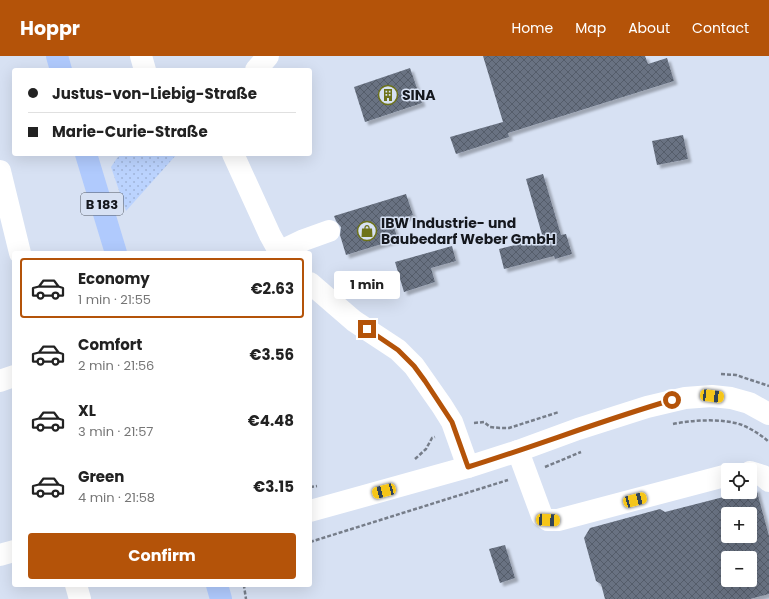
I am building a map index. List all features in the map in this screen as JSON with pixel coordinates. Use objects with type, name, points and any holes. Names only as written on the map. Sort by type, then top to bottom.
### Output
[{"type":"main road","points":[[57,56],[60,68]]},
{"type":"main road","name":"B 183","points":[[88,156],[115,251]]},
{"type":"main road","points":[[218,587],[221,599]]},
{"type":"street","points":[[141,56],[144,68]]},
{"type":"street","points":[[258,68],[268,56]]},
{"type":"street","points":[[234,156],[270,236],[279,251]]},
{"type":"street","points":[[0,171],[20,251]]},
{"type":"street","points":[[282,251],[304,240],[329,231]]},
{"type":"street","points":[[312,285],[354,321],[398,350],[414,366],[442,406],[454,429],[468,467]]},
{"type":"street","points":[[0,381],[12,377]]},
{"type":"street","points":[[312,511],[468,467],[647,407],[685,398],[712,396],[731,398],[750,403],[769,414]]},
{"type":"street","points":[[518,451],[542,516],[548,520],[558,520],[721,477]]},
{"type":"street","points":[[757,474],[763,476],[769,481]]},
{"type":"street","points":[[0,555],[12,552]]},
{"type":"path","points":[[409,461],[416,458],[426,450],[432,438],[454,429]]},
{"type":"path","points":[[312,487],[321,485]]},
{"type":"path","points":[[244,587],[246,599]]},
{"type":"shaded area","points":[[120,156],[175,156],[126,211],[111,167]]},
{"type":"building","points":[[483,56],[645,56],[648,64],[667,58],[674,81],[508,133],[509,137],[456,154],[450,137],[503,122]]},
{"type":"building","name":"SINA","points":[[410,68],[422,103],[365,122],[354,87]]},
{"type":"building","points":[[683,135],[688,159],[657,165],[652,141]]},
{"type":"building","points":[[543,174],[561,235],[566,234],[572,254],[555,259],[554,256],[504,269],[499,249],[543,238],[526,179]]},
{"type":"building","name":"IBW Industrie- und Baubedarf Weber GmbH","points":[[406,194],[413,215],[392,222],[398,239],[346,255],[340,235],[341,227],[334,216]]},
{"type":"building","points":[[452,246],[456,261],[431,268],[435,282],[404,292],[395,262]]},
{"type":"building","points":[[757,492],[769,536],[769,594],[750,599],[605,599],[601,584],[596,581],[584,538],[590,528],[660,509],[665,512],[721,498],[721,499],[757,499]]},
{"type":"building","points":[[505,545],[515,578],[500,583],[489,549]]},
{"type":"place","name":"SINA","points":[[388,95]]},
{"type":"place","name":"IBW Industrie- und Baubedarf Weber GmbH","points":[[367,231]]},
{"type":"route","points":[[367,329],[398,350],[414,366],[425,381],[452,422],[468,467],[518,451],[578,429],[672,400]]}]
